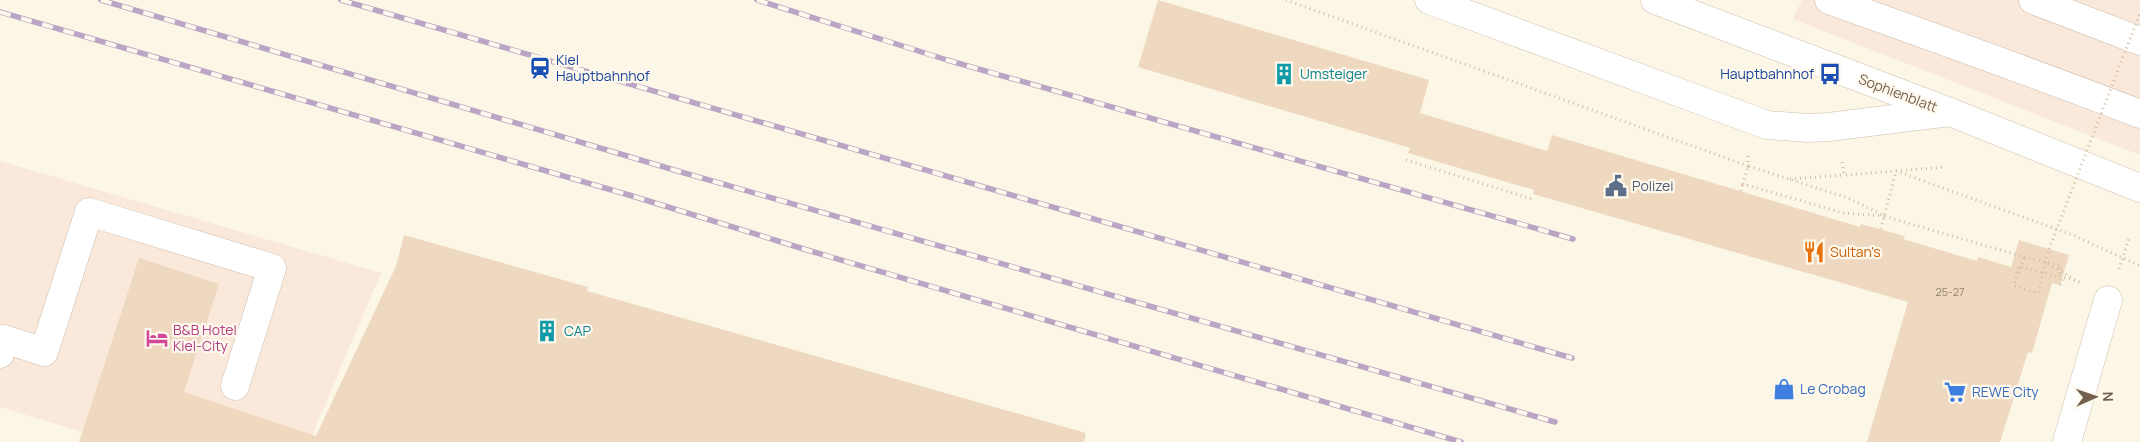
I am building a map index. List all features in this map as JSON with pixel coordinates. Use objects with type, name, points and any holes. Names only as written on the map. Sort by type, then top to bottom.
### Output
[{"type":"street","points":[[1429,0],[1767,125],[1808,128],[1950,112]]},
{"type":"street","name":"Sophienblatt","points":[[1655,0],[1950,112],[2140,188]]},
{"type":"street","points":[[1829,0],[1946,43],[2024,68],[2140,114]]},
{"type":"street","points":[[2038,2],[2140,40]]},
{"type":"street","points":[[0,354],[4,339],[44,352],[88,212],[272,268],[235,386]]},
{"type":"street","points":[[2067,442],[2108,300]]},
{"type":"path","points":[[1286,0],[1748,166],[1848,198],[1884,216],[2061,266],[2058,276],[2062,277]]},
{"type":"path","points":[[2024,257],[2016,285],[2037,292],[2049,249],[2140,13]]},
{"type":"path","points":[[1835,126],[1844,175]]},
{"type":"path","points":[[1741,191],[1748,166],[1749,148]]},
{"type":"path","points":[[1406,160],[1532,199]]},
{"type":"path","points":[[1788,179],[1945,167]]},
{"type":"path","points":[[1881,229],[1896,171]]},
{"type":"path","points":[[1896,171],[2075,236],[2140,266]]},
{"type":"path","points":[[1743,184],[1843,213],[1884,216]]},
{"type":"path","points":[[2118,273],[2130,236]]},
{"type":"path","points":[[2045,262],[2044,270],[2042,278],[2038,293],[2014,286],[2019,266],[2037,271],[2045,273],[2054,275],[2062,277],[2082,284],[2057,269],[2045,262]]},
{"type":"path","points":[[2060,285],[2062,277]]},
{"type":"shaded area","points":[[1802,0],[2140,0],[2140,155],[1793,19]]},
{"type":"shaded area","points":[[0,161],[381,273],[309,442],[115,442],[0,407]]},
{"type":"building","points":[[1158,0],[1429,80],[1420,113],[1547,151],[1552,135],[1860,227],[1861,224],[1905,236],[1903,239],[1977,261],[1978,257],[2011,267],[2019,240],[2069,255],[2060,285],[2052,283],[2032,353],[2028,352],[2000,442],[1867,442],[1908,302],[1533,194],[1534,190],[1408,153],[1410,148],[1138,67]]},
{"type":"building","name":"CAP","points":[[404,235],[588,287],[587,291],[1086,433],[1084,442],[79,442],[139,258],[219,284],[184,392],[316,436],[396,266]]},
{"type":"railway","points":[[101,0],[681,172],[1555,422]]},
{"type":"railway","points":[[341,0],[1572,358]]},
{"type":"railway","points":[[757,0],[947,60],[1573,239]]},
{"type":"railway","points":[[0,12],[629,195],[807,250],[1461,442]]},
{"type":"place","name":"Kiel Hauptbahnhof","points":[[540,68]]},
{"type":"place","name":"Umsteiger","points":[[1284,74]]},
{"type":"place","name":"Hauptbahnhof","points":[[1830,74]]},
{"type":"place","name":"Polizei","points":[[1616,186]]},
{"type":"place","name":"Sultan's","points":[[1814,252]]},
{"type":"place","name":"CAP","points":[[547,331]]},
{"type":"place","name":"B&B Hotel Kiel-City","points":[[157,338]]},
{"type":"place","name":"Le Crobag","points":[[1784,389]]},
{"type":"place","name":"REWE City","points":[[1955,392]]}]
